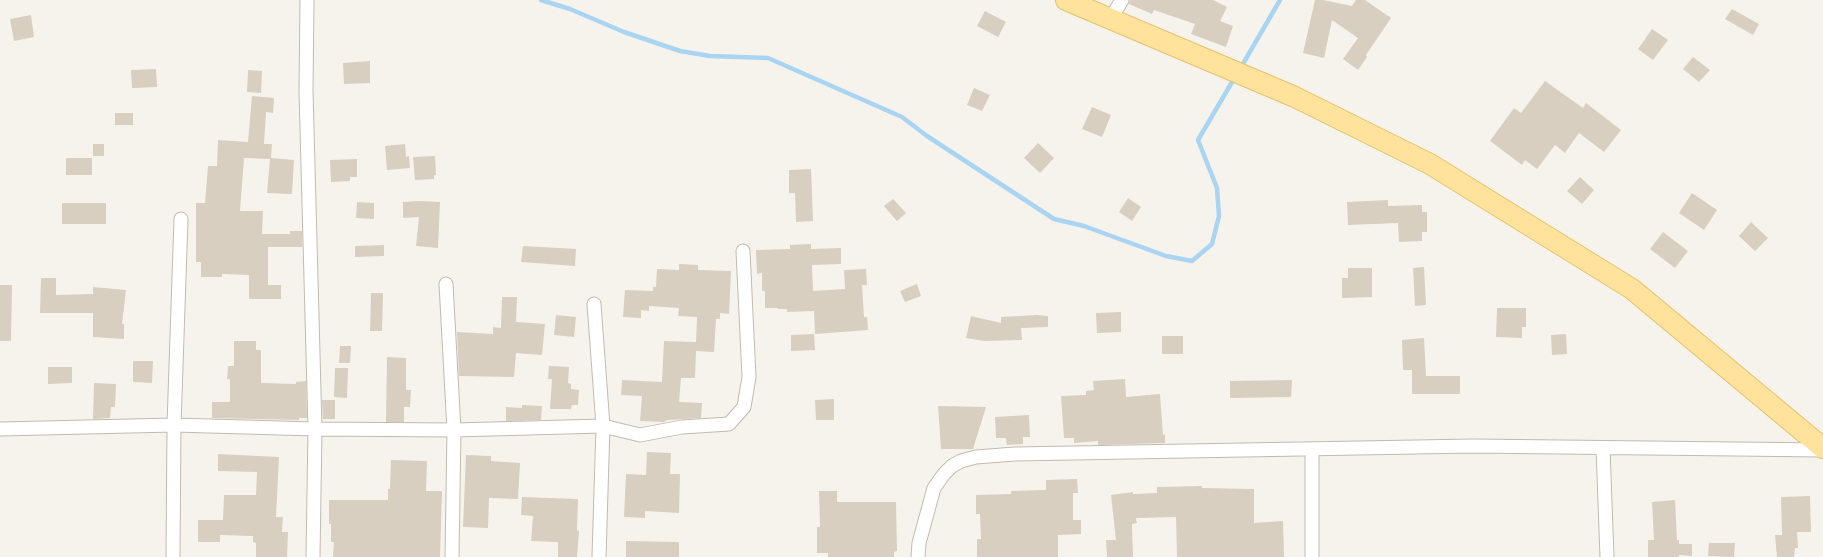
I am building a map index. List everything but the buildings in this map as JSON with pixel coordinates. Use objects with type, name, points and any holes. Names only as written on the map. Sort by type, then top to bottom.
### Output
[{"type":"main road","points":[[1066,0],[1294,97],[1430,164],[1632,289],[1823,449]]},
{"type":"street","points":[[308,0],[306,91],[315,429],[313,557]]},
{"type":"street","points":[[1110,18],[1122,0]]},
{"type":"street","points":[[173,557],[174,425],[180,219]]},
{"type":"street","points":[[0,429],[174,425],[315,429],[454,430],[603,426],[640,435],[659,433],[682,427],[728,424],[744,407],[748,377],[744,251]]},
{"type":"street","points":[[446,284],[454,430],[452,557]]},
{"type":"street","points":[[594,304],[603,426],[599,557]]},
{"type":"street","points":[[918,557],[919,543],[934,488],[944,474],[961,461],[976,457],[1015,454],[1473,446],[1823,449]]},
{"type":"street","points":[[1603,448],[1607,557]]},
{"type":"street","points":[[1312,449],[1312,557]]},
{"type":"waterway","points":[[541,0],[570,9],[624,32],[680,51],[710,56],[768,58],[902,117],[927,136],[1054,219],[1084,226],[1166,256],[1192,261],[1212,244],[1219,216],[1217,188],[1198,140],[1235,77]]},
{"type":"waterway","points":[[1240,69],[1280,0]]}]
